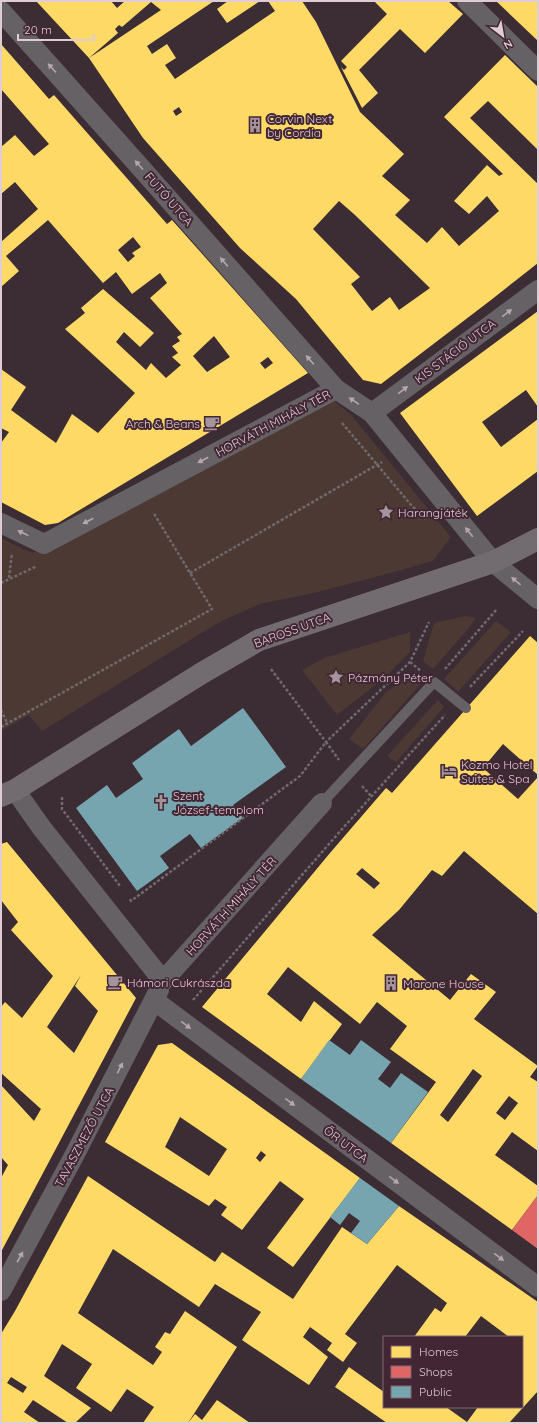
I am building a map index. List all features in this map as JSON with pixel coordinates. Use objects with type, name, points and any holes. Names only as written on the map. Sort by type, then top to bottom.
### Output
[{"type":"street","points":[[467,1],[538,71]]},
{"type":"street","name":"FUTÓ UTCA","points":[[1,11],[336,389]]},
{"type":"street","name":"KIS STÁCIÓ UTCA","points":[[372,413],[538,290]]},
{"type":"street","name":"HORVÁTH MIHÁLY TÉR","points":[[1,523],[44,544],[336,389],[372,413],[493,562],[538,599]]},
{"type":"street","name":"BAROSS UTCA","points":[[8,793],[202,673],[259,640],[493,562],[538,539]]},
{"type":"street","points":[[8,793],[41,827],[164,981]]},
{"type":"street","name":"HORVÁTH MIHÁLY TÉR","points":[[164,981],[322,803]]},
{"type":"street","name":"TAVASZMEZŐ UTCA","points":[[1,1291],[74,1156],[164,981]]},
{"type":"street","name":"ŐR UTCA","points":[[154,1001],[538,1287]]},
{"type":"lane","points":[[434,682],[466,708]]},
{"type":"lane","name":"HORVÁTH MIHÁLY TÉR","points":[[322,803],[434,682]]},
{"type":"path","points":[[190,573],[377,464],[387,460],[401,450]]},
{"type":"path","points":[[1,727],[212,609],[141,493]]},
{"type":"path","points":[[434,682],[497,609]]},
{"type":"path","points":[[127,895],[131,902],[300,776],[326,742],[410,662],[429,622]]},
{"type":"path","points":[[178,1018],[343,828],[457,701],[523,631]]},
{"type":"path","points":[[271,669],[326,742]]},
{"type":"path","points":[[1,710],[7,724]]},
{"type":"path","points":[[62,797],[62,809],[122,889]]},
{"type":"shaded area","points":[[331,398],[352,416],[451,537],[433,561],[314,593],[260,604],[226,619],[208,629],[42,731],[29,715],[1,731],[1,538],[33,552],[55,550]]},
{"type":"shaded area","points":[[466,616],[476,618],[433,669],[423,661],[434,623]]},
{"type":"shaded area","points":[[496,621],[511,632],[458,692],[444,679]]},
{"type":"shaded area","points":[[410,632],[410,652],[383,679],[337,715],[302,670],[324,658]]},
{"type":"shaded area","points":[[409,676],[420,685],[363,749],[349,739],[386,692]]},
{"type":"shaded area","points":[[438,700],[444,707],[396,762],[387,756]]},
{"type":"building: Homes","points":[[36,1],[111,1],[117,8],[125,1],[214,1],[147,46],[152,54],[167,44],[176,58],[165,65],[175,79],[275,11],[268,1],[302,1],[316,22],[360,112],[404,154],[382,176],[410,200],[395,215],[427,243],[442,227],[459,246],[499,211],[487,196],[469,214],[454,201],[487,165],[499,176],[503,174],[444,117],[505,55],[538,87],[538,150],[488,101],[470,118],[538,184],[538,263],[381,384],[363,380],[296,299],[240,248],[143,138],[89,58]],"holes":[[[151,2],[161,10],[89,58],[118,33],[115,29],[119,25],[122,27]],[[179,107],[182,112],[176,116],[173,111]],[[339,201],[430,288],[399,310],[390,297],[372,311],[351,284],[360,277],[313,229]]]},
{"type":"building: Homes","points":[[228,1],[260,1],[227,23],[217,9]]},
{"type":"building: Homes","points":[[374,1],[448,1],[463,14],[425,53],[400,29],[359,70],[378,93],[362,108],[341,67],[344,70],[347,67],[341,61],[387,14]]},
{"type":"building: Homes","points":[[496,1],[538,1],[538,41]]},
{"type":"building: Homes","points":[[1,44],[49,99],[54,95],[167,224],[172,220],[308,373],[58,523],[45,525],[1,502],[1,443],[9,432],[1,428],[1,369],[26,387],[11,410],[56,443],[72,414],[98,433],[135,393],[65,329],[85,313],[81,308],[103,289],[154,333],[140,347],[124,332],[116,342],[146,370],[151,363],[166,378],[181,365],[172,357],[178,353],[172,346],[180,341],[177,337],[182,334],[150,298],[167,283],[160,273],[132,294],[116,272],[103,283],[48,220],[6,256],[19,271],[1,287],[1,242],[38,209],[15,182],[1,194],[1,147],[15,135],[34,156],[49,144],[1,89]],"holes":[[[133,237],[141,247],[132,253],[135,256],[128,262],[118,250]],[[214,336],[230,357],[207,372],[193,356]],[[268,357],[273,363],[265,369],[260,363]]]},
{"type":"building: Homes","points":[[538,311],[538,407],[526,390],[482,422],[501,447],[538,419],[538,471],[477,516],[400,413]]},
{"type":"building: Homes","points":[[530,636],[538,643],[538,775],[503,744],[483,768],[518,799],[538,777],[538,914],[464,851],[442,876],[432,870],[399,910],[372,935],[450,1000],[471,974],[496,992],[474,1019],[538,1066],[530,1077],[538,1082],[538,1151],[512,1132],[495,1155],[538,1186],[538,1195],[512,1230],[391,1143],[436,1082],[390,1049],[407,1026],[377,1002],[360,1024],[288,967],[267,994],[301,1022],[314,1001],[342,1024],[301,1079],[202,1007],[386,788],[392,793]],"holes":[[[362,868],[380,883],[374,889],[356,874]],[[473,1069],[482,1076],[448,1122],[440,1115]],[[509,1096],[518,1103],[505,1120],[496,1113]]]},
{"type":"building: Homes","points":[[7,842],[136,998],[1,1252],[1,1178],[8,1165],[1,1157],[1,1085],[34,1121],[41,1109],[1,1073],[1,1007],[5,1002],[22,1018],[53,976],[11,930],[18,922],[1,900],[1,844]],"holes":[[[81,975],[75,986],[98,1011],[74,1053],[47,1027]]]},
{"type":"building: Homes","points":[[172,1043],[360,1178],[293,1267],[267,1248],[304,1199],[280,1181],[242,1230],[221,1215],[227,1207],[215,1199],[209,1206],[105,1142],[158,1045]],"holes":[[[180,1117],[227,1149],[209,1176],[165,1147]],[[261,1151],[266,1155],[260,1162],[256,1158]]]},
{"type":"building: Homes","points":[[88,1176],[215,1262],[222,1252],[293,1299],[342,1227],[367,1244],[399,1206],[538,1302],[538,1391],[523,1408],[523,1336],[508,1336],[481,1316],[466,1336],[415,1336],[435,1308],[441,1312],[447,1303],[397,1265],[345,1334],[357,1343],[343,1362],[327,1350],[332,1343],[310,1327],[303,1337],[328,1357],[309,1385],[242,1340],[261,1312],[215,1284],[199,1307],[113,1249],[78,1313],[153,1365],[162,1352],[155,1347],[165,1332],[170,1334],[185,1311],[237,1347],[188,1423],[143,1423],[154,1407],[127,1389],[111,1412],[76,1388],[92,1364],[62,1344],[44,1376],[91,1408],[75,1423],[68,1423],[33,1400],[24,1412],[40,1423],[1,1423],[1,1334]],"holes":[[[11,1377],[27,1387],[23,1393],[7,1383]]]},
{"type":"building: Homes","points":[[349,1367],[383,1391],[383,1408],[447,1408],[467,1422],[477,1408],[523,1408],[509,1423],[387,1423],[335,1387]]},
{"type":"building: Homes","points":[[217,1400],[250,1423],[188,1423],[195,1414],[202,1420]]},
{"type":"building: Shops","points":[[538,1195],[538,1249],[512,1230]]},
{"type":"building: Public","name":"Szent József-templom","points":[[243,708],[286,767],[233,805],[243,818],[201,848],[190,834],[160,856],[169,868],[137,891],[76,808],[107,785],[116,798],[143,779],[132,763],[179,729],[191,746]]},
{"type":"building: Public","points":[[329,1040],[350,1055],[361,1040],[391,1062],[378,1079],[390,1088],[401,1073],[428,1092],[391,1143],[301,1079]]},
{"type":"building: Public","points":[[360,1178],[399,1206],[367,1244],[351,1233],[360,1221],[349,1213],[340,1225],[330,1217]]},
{"type":"place","name":"Corvin Next by Cordia","points":[[255,125]]},
{"type":"place","name":"Arch & Beans","points":[[212,423]]},
{"type":"place","name":"Harangjáték","points":[[386,512]]},
{"type":"place","name":"Pázmány Péter","points":[[336,677]]},
{"type":"place","name":"Kozmo Hotel Suites & Spa","points":[[449,771]]},
{"type":"place","name":"Szent József-templom","points":[[161,802]]},
{"type":"place","name":"Hámori Cukrászda","points":[[115,982]]},
{"type":"place","name":"Marone House","points":[[391,983]]}]
